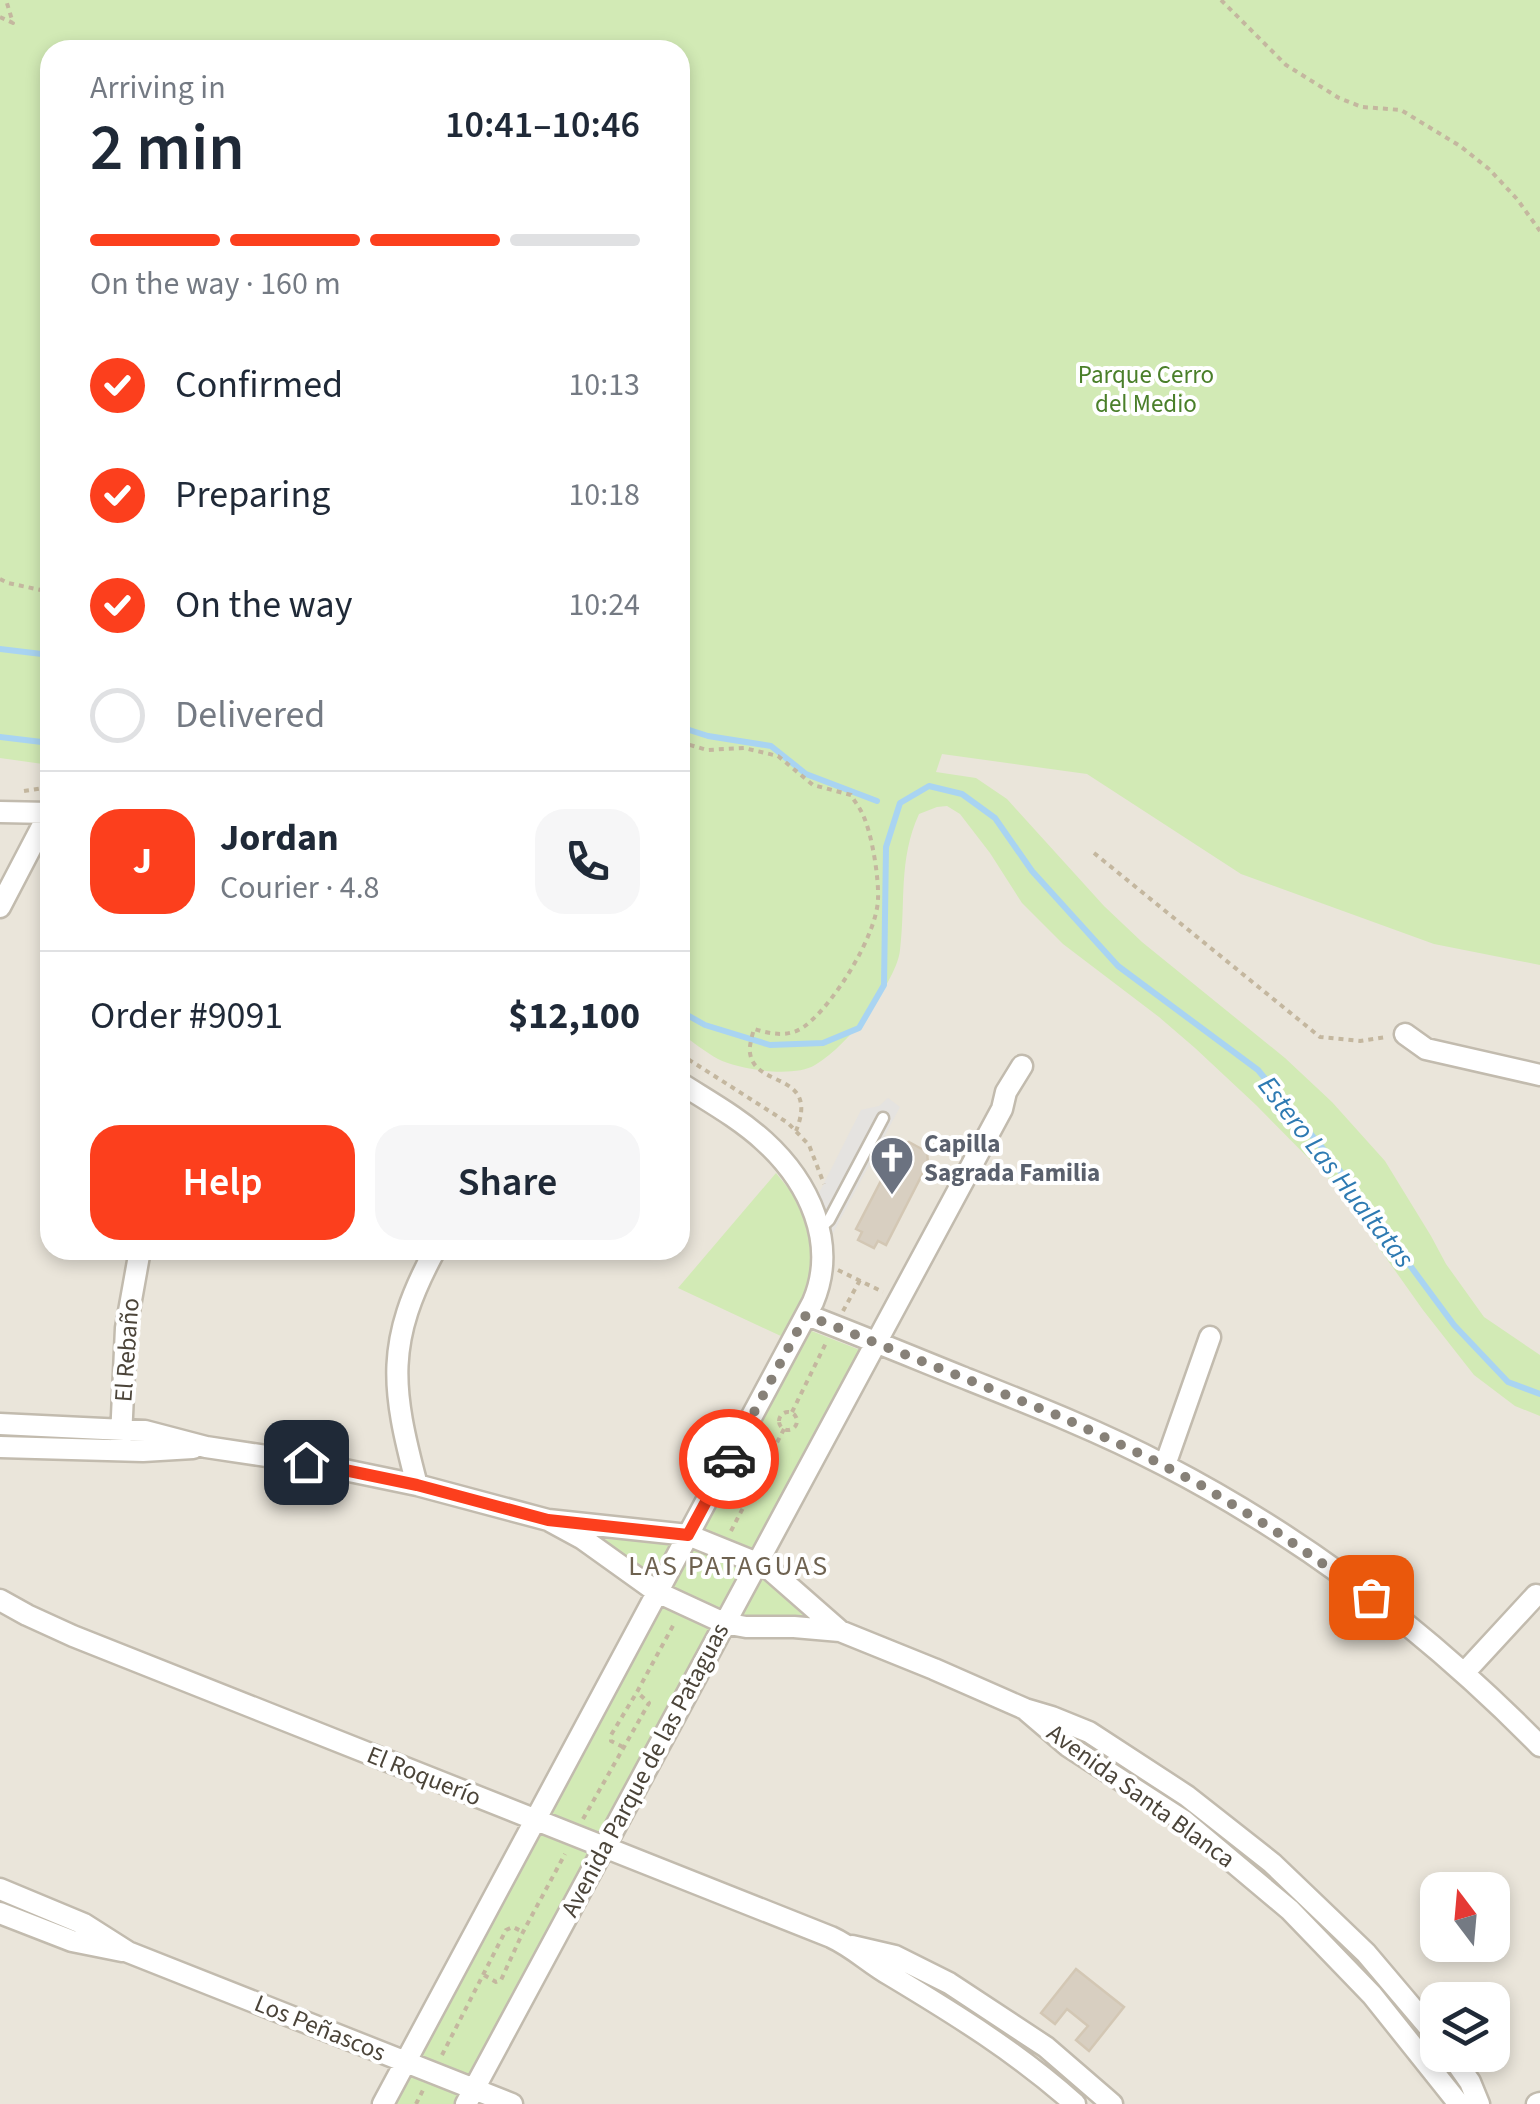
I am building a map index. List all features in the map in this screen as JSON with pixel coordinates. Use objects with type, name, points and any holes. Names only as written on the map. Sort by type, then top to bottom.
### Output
[{"type":"street","points":[[0,812],[40,813]]},
{"type":"street","points":[[0,907],[40,832]]},
{"type":"street","points":[[1405,1034],[1426,1049],[1540,1075]]},
{"type":"street","name":"Avenida Parque de las Pataguas","points":[[470,2097],[1022,1066]]},
{"type":"street","points":[[383,2104],[817,1293],[824,1266],[820,1229],[802,1187],[778,1155],[748,1128],[690,1090]]},
{"type":"street","name":"El Rebaño","points":[[121,1450],[126,1328],[138,1260]]},
{"type":"street","points":[[417,1485],[399,1414],[396,1366],[406,1311],[430,1260]]},
{"type":"street","points":[[806,1315],[1082,1426],[1230,1502],[1311,1554],[1390,1612],[1464,1673],[1540,1746]]},
{"type":"street","points":[[1165,1466],[1210,1336]]},
{"type":"street","name":"Avenida Santa Blanca","points":[[0,1424],[145,1430],[206,1447],[417,1485],[548,1520],[688,1535],[757,1562],[840,1631],[1025,1710],[1052,1716],[1089,1732],[1148,1769],[1226,1824],[1297,1885],[1366,1953],[1420,2017]]},
{"type":"street","name":"Avenida Santa Blanca","points":[[0,1447],[206,1447]]},
{"type":"street","name":"Avenida Santa Blanca","points":[[548,1520],[583,1539],[657,1592],[724,1623],[840,1631]]},
{"type":"street","points":[[1464,1673],[1536,1595]]},
{"type":"street","name":"El Roquerío","points":[[0,1600],[73,1636],[604,1848],[851,1946],[895,1956],[949,1983],[1018,2027],[1112,2104]]},
{"type":"street","name":"Avenida Santa Blanca","points":[[1025,1710],[1068,1746],[1211,1842],[1290,1910],[1349,1968],[1459,2104]]},
{"type":"street","points":[[1211,1842],[1226,1824]]},
{"type":"street","name":"Los Peñascos","points":[[0,1888],[84,1924],[128,1952]]},
{"type":"street","name":"Los Peñascos","points":[[0,1913],[72,1941],[128,1952],[432,2072],[470,2097],[512,2104]]},
{"type":"street","name":"El Roquerío","points":[[851,1946],[884,1972],[994,2039],[1075,2104]]},
{"type":"street","points":[[1349,1968],[1366,1953]]},
{"type":"street","points":[[1056,2088],[1073,2069]]},
{"type":"street","points":[[1463,2072],[1479,2104]]},
{"type":"lane","points":[[820,1229],[830,1220],[884,1118]]},
{"type":"path","points":[[0,18],[13,23],[6,0]]},
{"type":"path","points":[[1221,0],[1286,65],[1326,90],[1362,107],[1401,110],[1460,146],[1490,169],[1540,232]]},
{"type":"path","points":[[0,579],[40,590]]},
{"type":"path","points":[[690,745],[707,750],[744,748],[778,756],[813,785],[851,795],[864,815],[872,843],[878,902],[866,944],[849,974],[804,1027],[778,1036],[754,1029],[750,1052],[753,1060],[764,1073],[794,1089],[801,1108],[796,1131]]},
{"type":"path","points":[[1094,854],[1320,1037],[1360,1041],[1405,1034]]},
{"type":"path","points":[[824,1266],[898,1300]]},
{"type":"path","points":[[792,1412],[860,1280]]},
{"type":"path","points":[[792,1412],[798,1419],[797,1425],[784,1429],[780,1415],[792,1412]]},
{"type":"path","points":[[722,1548],[784,1429]]},
{"type":"path","points":[[623,1747],[612,1741],[610,1735],[684,1605]]},
{"type":"path","points":[[416,2104],[506,1930],[513,1927],[523,1932]]},
{"type":"shaded area","points":[[0,0],[1540,0],[1540,2104],[0,2104]]},
{"type":"shaded area","points":[[888,1098],[900,1107],[833,1233],[817,1197],[861,1110],[879,1106]]},
{"type":"green space","name":"Parque Cerro del Medio","points":[[0,0],[1540,0],[1540,965],[1434,944],[1241,874],[1087,774],[942,754],[936,772],[976,778],[1007,799],[1142,942],[1285,1058],[1332,1102],[1385,1161],[1446,1264],[1484,1317],[1540,1355],[1540,1416],[1515,1406],[1474,1375],[1333,1183],[1195,1048],[1063,944],[1022,903],[960,814],[947,806],[919,814],[905,865],[899,957],[883,990],[845,1041],[815,1065],[781,1072],[728,1063],[690,1040],[690,40],[40,40],[40,764],[0,758]]},
{"type":"green space","points":[[776,1173],[792,1193],[811,1248],[811,1282],[783,1337],[678,1288]]},
{"type":"green space","name":"LAS PATAGUAS","points":[[809,1330],[860,1350],[454,2104],[395,2104]]},
{"type":"green space","points":[[599,1539],[675,1541],[652,1579]]},
{"type":"green space","points":[[762,1578],[804,1616],[742,1615]]},
{"type":"building","name":"Capilla Sagrada Familia","points":[[909,1142],[927,1152],[928,1163],[886,1245],[878,1241],[874,1248],[858,1240],[862,1232],[856,1229],[899,1146]]},
{"type":"building","points":[[1076,1969],[1124,2007],[1089,2051],[1076,2040],[1088,2026],[1067,2009],[1055,2024],[1041,2013]]},
{"type":"waterway","points":[[0,649],[40,654]]},
{"type":"waterway","points":[[690,730],[771,746],[806,774],[877,801]]},
{"type":"waterway","name":"Estero Las Hualtatas","points":[[0,737],[40,742]]},
{"type":"waterway","name":"Estero Las Hualtatas","points":[[690,1017],[770,1045],[823,1043],[859,1028],[884,985],[886,847],[900,803],[929,786],[962,794],[995,818],[1032,871],[1118,966],[1258,1070],[1329,1156],[1454,1325],[1508,1382],[1540,1394]]},
{"type":"way so far","points":[[729,1459],[806,1315],[1059,1416],[1145,1456],[1271,1528],[1371,1597]]},
{"type":"place","name":"Capilla Sagrada Familia","points":[[892,1196]]},
{"type":"district","name":"LAS PATAGUAS","points":[[729,1566]]},
{"type":"route","points":[[306,1462],[417,1485],[548,1520],[688,1535],[729,1459]]}]
